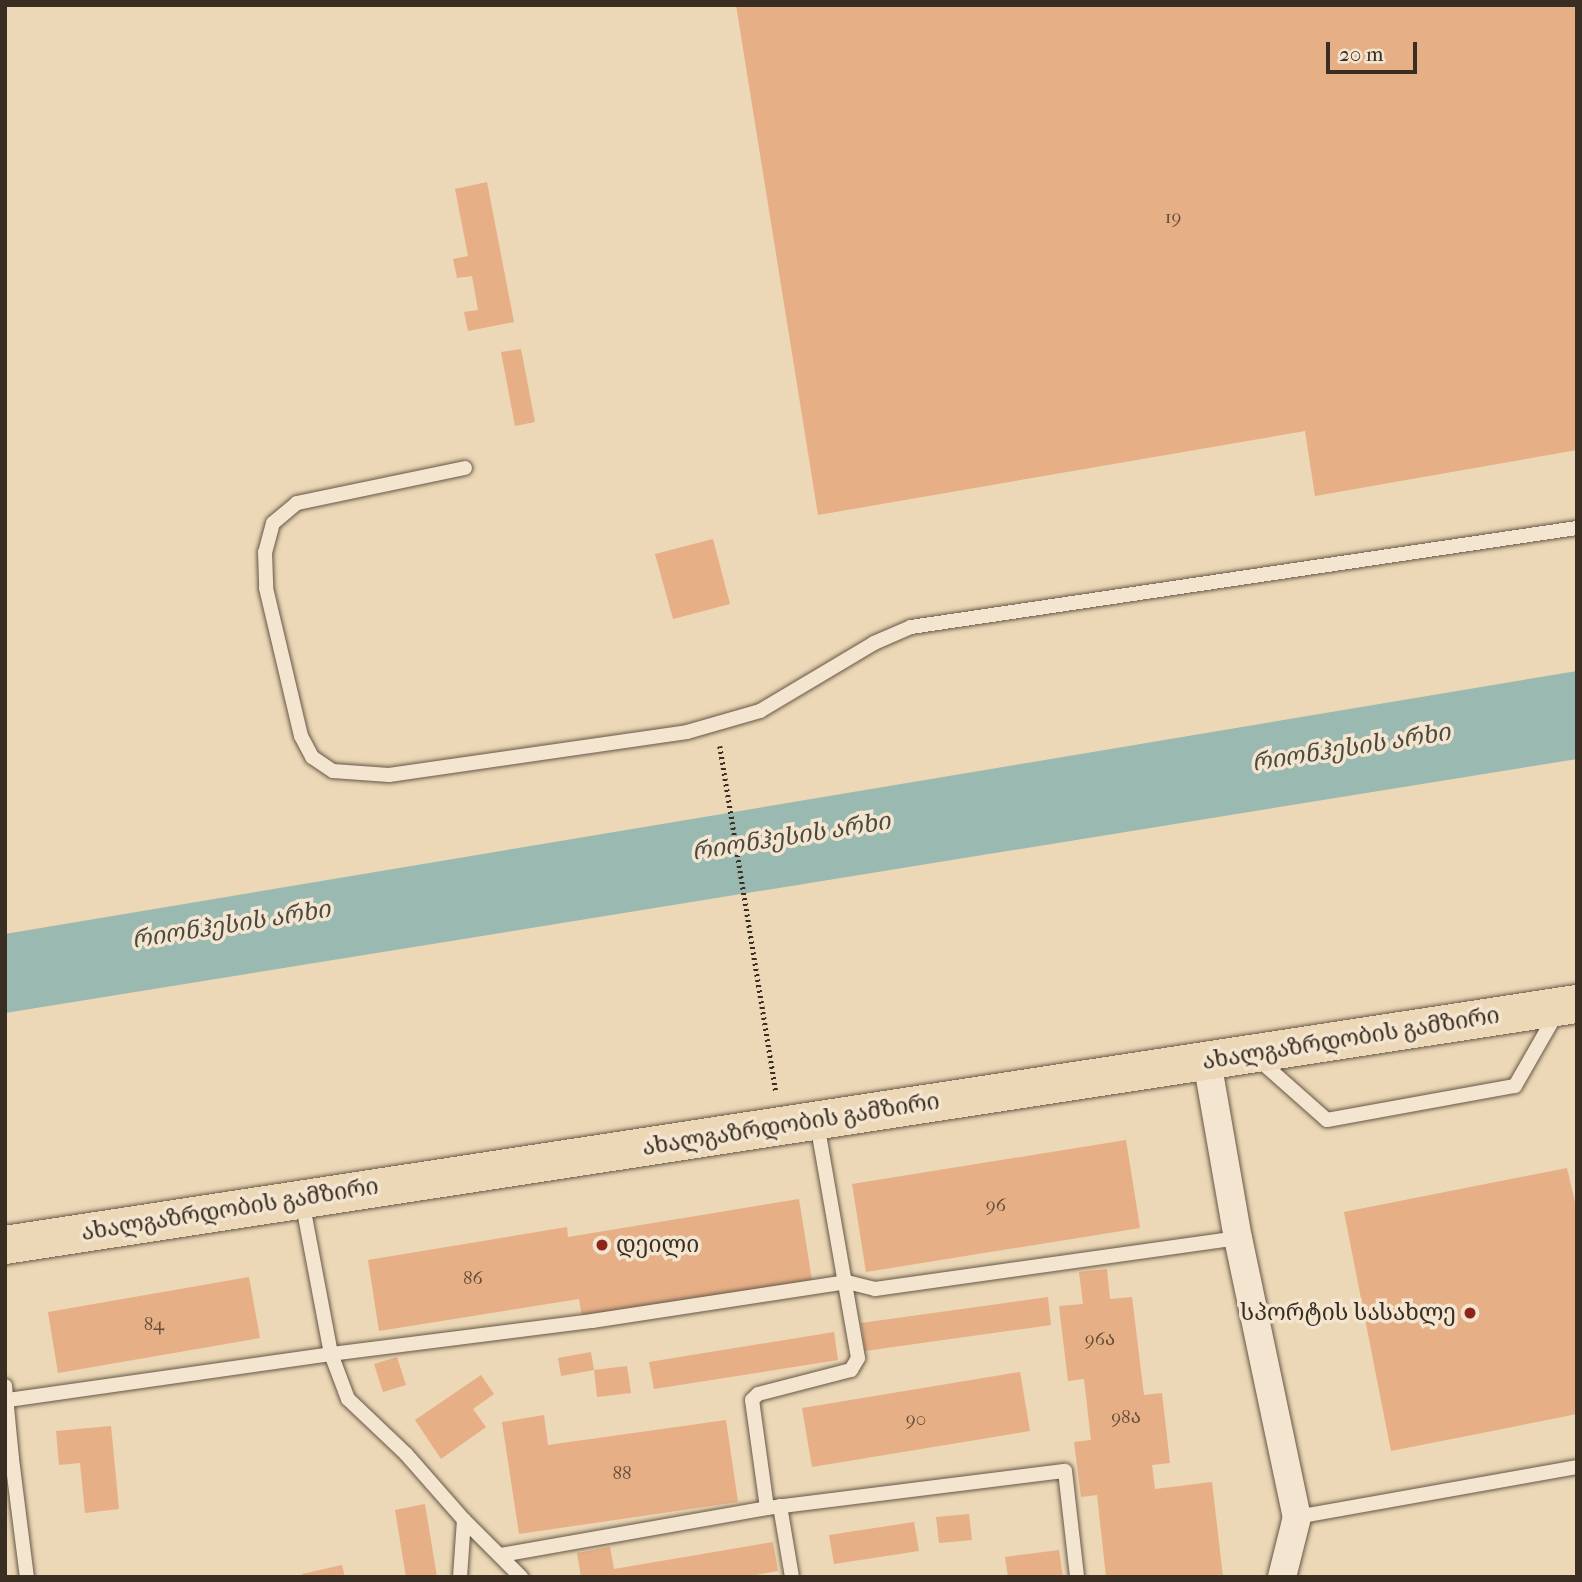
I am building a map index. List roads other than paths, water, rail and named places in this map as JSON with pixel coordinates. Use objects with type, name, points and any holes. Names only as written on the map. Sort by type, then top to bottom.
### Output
[{"type":"main road","name":"ახალგაზრდობის გამზირი","points":[[5,1245],[1569,1006]]},
{"type":"street","points":[[1207,1061],[1238,1238],[1297,1517],[1282,1577]]},
{"type":"lane","points":[[465,468],[297,503],[273,523],[265,552],[266,588],[301,736],[313,757],[333,771],[389,775],[687,732],[760,711],[800,691],[874,643],[911,627],[1577,527]]},
{"type":"lane","points":[[1252,1054],[1326,1120],[1514,1086],[1569,1006]]},
{"type":"lane","points":[[792,1577],[774,1507],[752,1400],[758,1394],[851,1370],[858,1358],[847,1282],[799,1124]]},
{"type":"lane","points":[[302,1199],[331,1354],[348,1399],[406,1454],[464,1520],[521,1577]]},
{"type":"lane","points":[[27,1577],[9,1460],[6,1393],[592,1321],[847,1282],[875,1289],[1238,1238]]},
{"type":"lane","points":[[1297,1517],[1577,1467]]},
{"type":"lane","points":[[501,1555],[774,1507],[1065,1472],[1077,1577]]},
{"type":"lane","points":[[460,1577],[464,1520]]},
{"type":"water","name":"რიონჰესის არხი","points":[[1577,671],[1577,759],[5,1013],[5,934]]},
{"type":"place","name":"დეილი","points":[[602,1245]]},
{"type":"place","name":"სპორტის სასახლე","points":[[1470,1313]]}]
